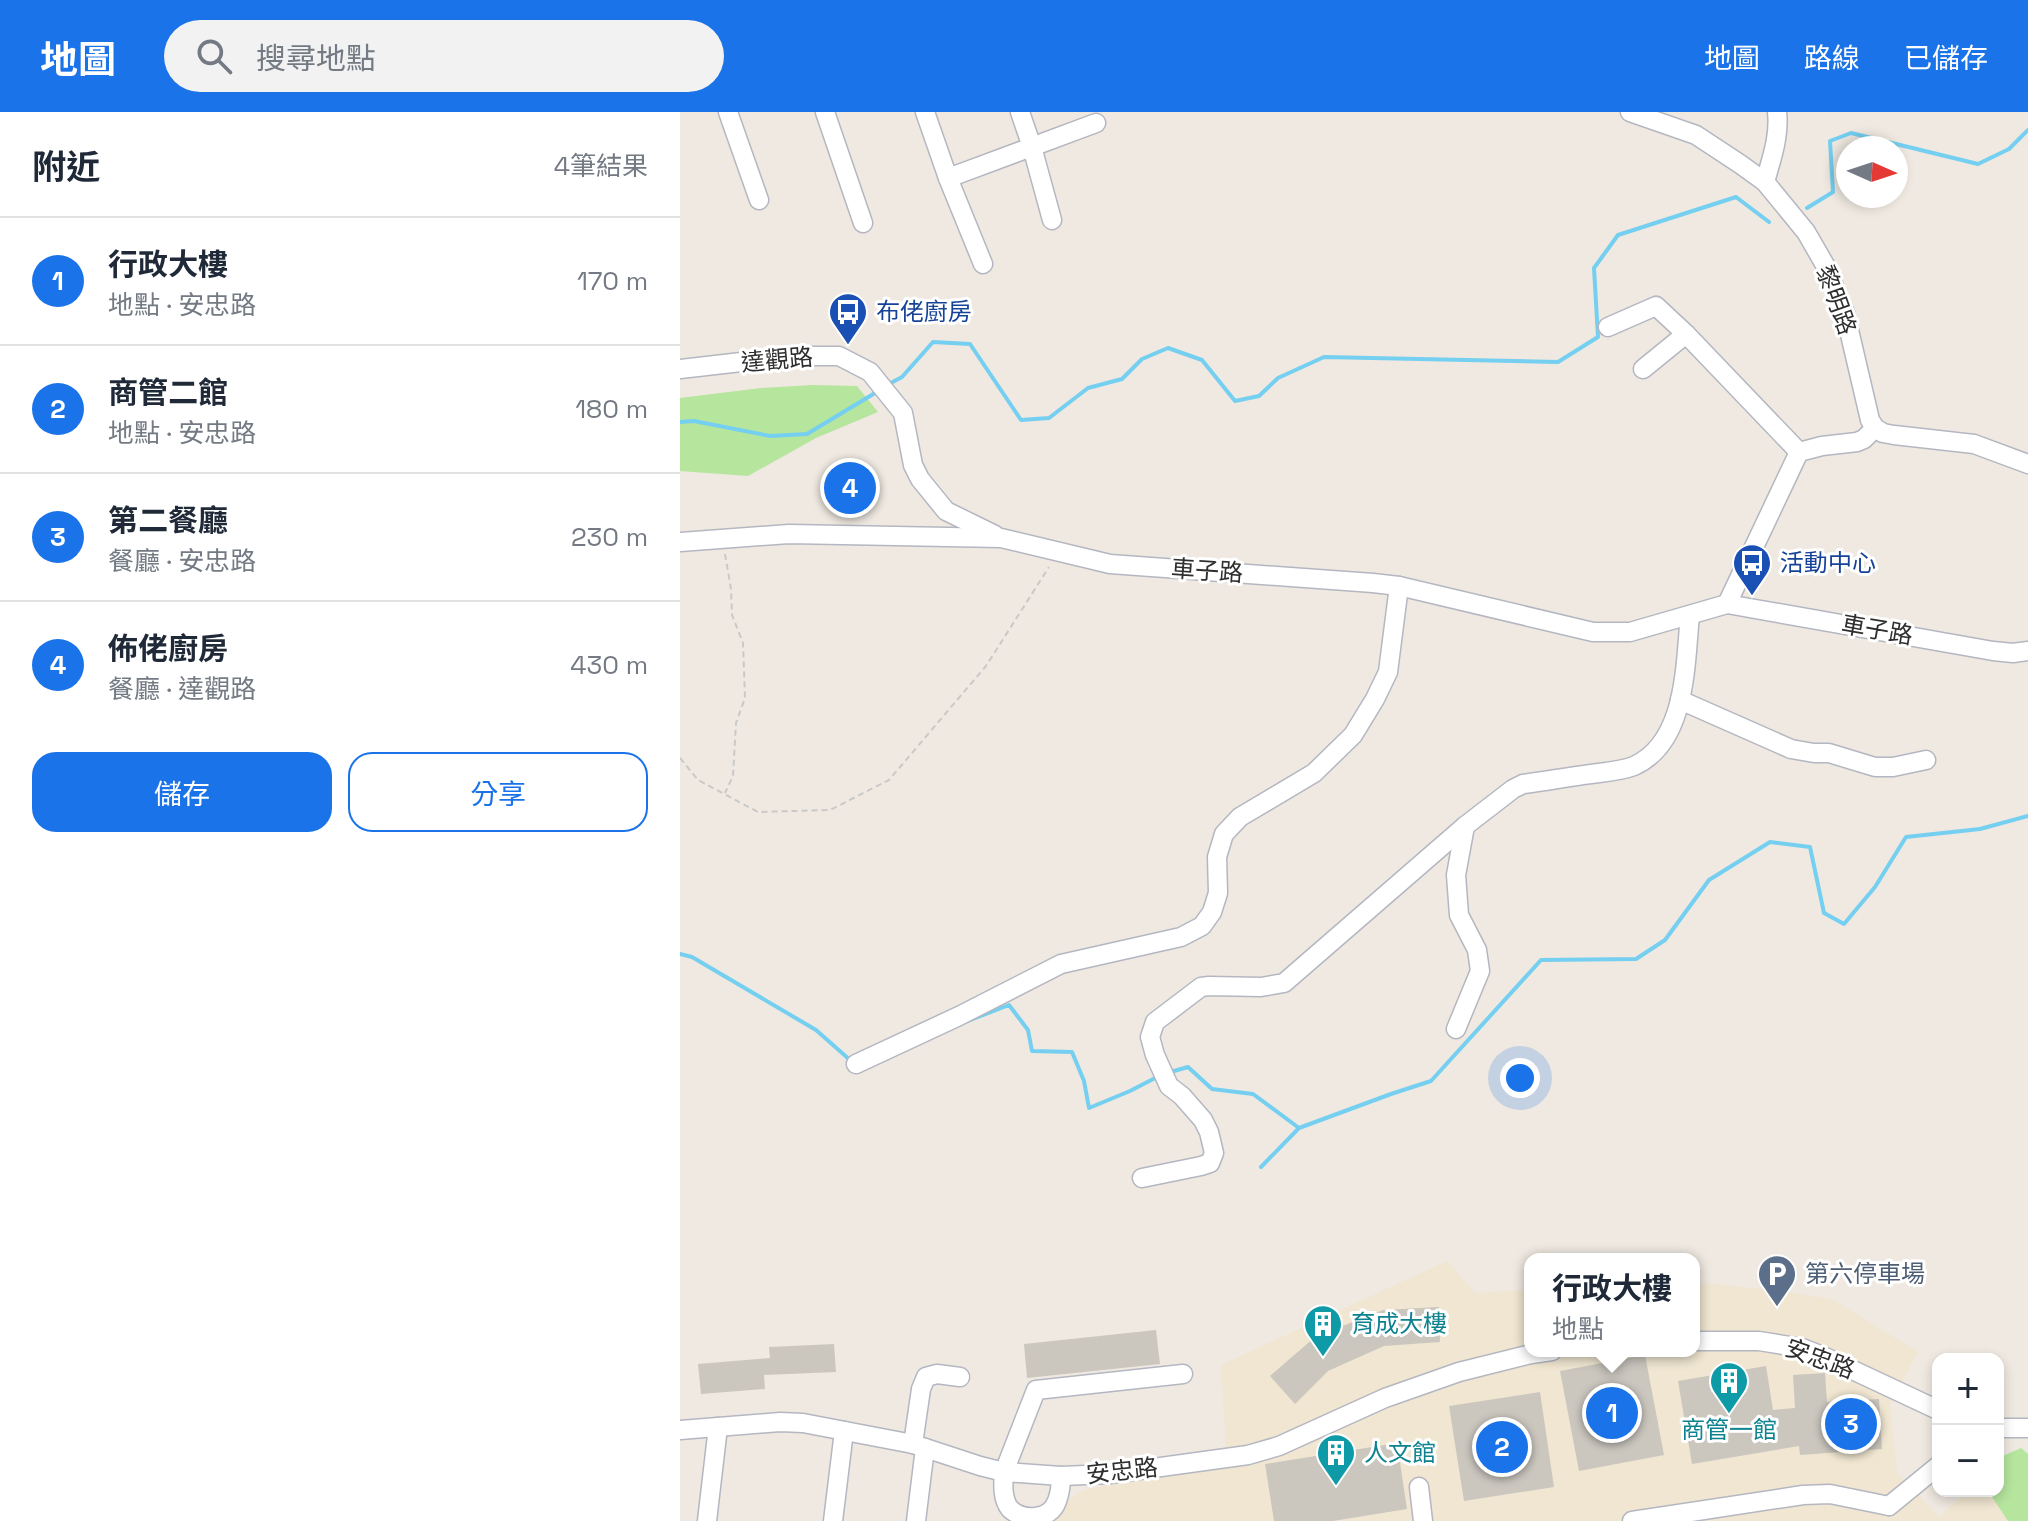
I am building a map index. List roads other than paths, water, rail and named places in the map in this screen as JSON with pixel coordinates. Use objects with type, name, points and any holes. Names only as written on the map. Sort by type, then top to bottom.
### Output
[{"type":"street","points":[[728,112],[759,200]]},
{"type":"street","points":[[825,112],[863,223]]},
{"type":"street","points":[[925,112],[983,264]]},
{"type":"street","points":[[1020,112],[1052,220]]},
{"type":"street","name":"黎明路","points":[[1630,112],[1696,135],[1765,182],[1806,232],[1825,265],[1845,313],[1867,410],[1875,428]]},
{"type":"street","points":[[1765,182],[1774,152],[1777,112]]},
{"type":"street","points":[[948,178],[1096,123]]},
{"type":"street","points":[[1608,327],[1656,306],[1799,452]]},
{"type":"street","points":[[1643,369],[1686,334]]},
{"type":"street","name":"達觀路","points":[[680,369],[793,356],[839,356],[870,372],[903,413],[913,465],[920,479],[946,511],[1001,538]]},
{"type":"street","points":[[1799,452],[1857,442],[1875,428],[1894,435],[1974,444],[2028,464]]},
{"type":"street","points":[[1727,604],[1799,452]]},
{"type":"street","name":"車子路","points":[[680,542],[789,534],[1001,538],[1110,564],[1399,586],[1593,632],[1630,632],[1727,604],[1993,651],[2028,651]]},
{"type":"street","points":[[856,1064],[1061,964],[1181,937],[1202,926],[1212,912],[1218,893],[1217,857],[1224,834],[1240,817],[1314,773],[1353,735],[1375,699],[1388,672],[1399,586]]},
{"type":"street","points":[[1142,1178],[1210,1163],[1214,1153],[1203,1120],[1169,1086],[1161,1069],[1150,1037],[1155,1022],[1201,987],[1261,987],[1284,983],[1465,826],[1513,789],[1523,784],[1609,772],[1634,765],[1655,751],[1667,738],[1680,700],[1690,615]]},
{"type":"street","points":[[1680,700],[1791,749],[1829,753],[1875,767],[1893,767],[1926,760]]},
{"type":"street","points":[[1456,1029],[1480,971],[1477,950],[1459,915],[1456,875],[1465,826]]},
{"type":"street","name":"安忠路","points":[[1700,1341],[1759,1341],[1802,1348],[1932,1407]]},
{"type":"street","name":"安忠路","points":[[680,1430],[803,1423],[919,1446],[1004,1472],[1061,1476],[1110,1474],[1248,1455],[1279,1446],[1367,1405],[1444,1377],[1524,1356]]},
{"type":"street","points":[[916,1521],[921,1389],[926,1377],[937,1374],[960,1377]]},
{"type":"street","points":[[1061,1476],[1058,1501],[1047,1515],[1032,1520],[1017,1515],[1006,1501],[1004,1472],[1036,1390],[1183,1374]]},
{"type":"street","points":[[707,1521],[718,1427]]},
{"type":"street","points":[[2004,1428],[2028,1428]]},
{"type":"street","points":[[833,1521],[844,1431]]},
{"type":"street","points":[[1632,1521],[1803,1495],[1830,1494],[1891,1514],[1932,1472]]},
{"type":"street","points":[[1419,1487],[1423,1519]]},
{"type":"waterway","points":[[1807,208],[1833,192],[1830,141],[1851,133],[1978,164],[2009,149],[2028,130]]},
{"type":"waterway","points":[[887,385],[902,377],[933,342],[970,344],[1021,420],[1049,418],[1088,388],[1122,379],[1142,359],[1168,348],[1202,360],[1235,401],[1259,396],[1278,378],[1324,357],[1558,362],[1598,337],[1594,268],[1618,235],[1736,197],[1769,222]]},
{"type":"waterway","points":[[680,422],[694,421],[770,436],[807,434],[880,390]]},
{"type":"waterway","points":[[1167,1073],[1188,1067],[1212,1089],[1253,1094],[1299,1128],[1431,1081],[1541,960],[1636,959],[1665,940],[1709,880],[1770,842],[1810,847],[1824,913],[1844,924],[1875,887],[1906,837],[1980,829],[2028,816]]},
{"type":"waterway","points":[[680,954],[692,957],[816,1030],[850,1060]]},
{"type":"waterway","points":[[965,1022],[1009,1005],[1028,1030],[1032,1051],[1072,1052],[1084,1081],[1089,1108],[1159,1076]]},
{"type":"waterway","points":[[1261,1167],[1298,1129]]},
{"type":"place","name":"布佬廚房","points":[[848,346]]},
{"type":"place","name":"佈佬廚房","points":[[850,488]]},
{"type":"place","name":"活動中心","points":[[1752,597]]},
{"type":"place","name":"第六停車場","points":[[1777,1308]]},
{"type":"place","name":"育成大樓","points":[[1323,1358]]},
{"type":"place","name":"行政大樓","points":[[1612,1413]]},
{"type":"place","name":"商管一館","points":[[1729,1415]]},
{"type":"place","name":"第二餐廳","points":[[1851,1424]]},
{"type":"place","name":"商管二館","points":[[1502,1447]]},
{"type":"place","name":"人文館","points":[[1336,1487]]}]
